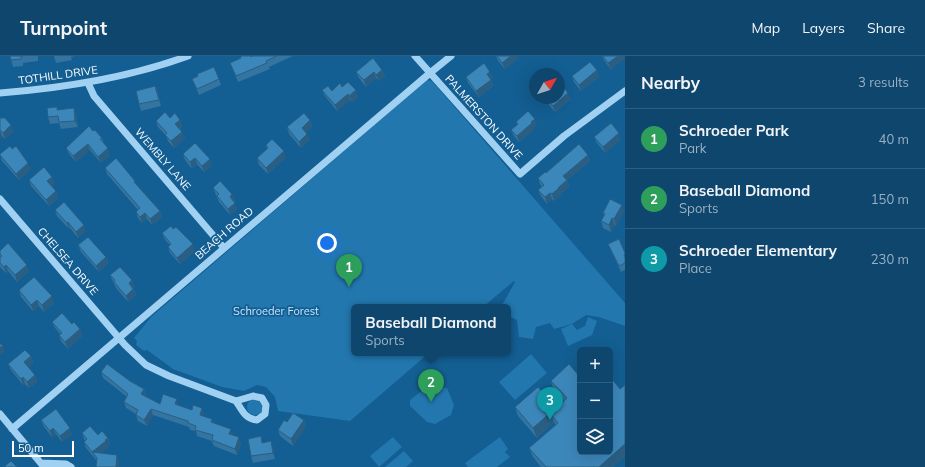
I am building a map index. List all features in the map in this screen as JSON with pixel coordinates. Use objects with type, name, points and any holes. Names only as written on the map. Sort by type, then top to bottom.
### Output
[{"type":"street","name":"TOTHILL DRIVE","points":[[0,93],[88,83],[188,56]]},
{"type":"street","name":"PALMERSTON DRIVE","points":[[415,56],[520,174],[564,136],[625,91]]},
{"type":"street","name":"BEACH ROAD","points":[[12,429],[430,73],[452,56]]},
{"type":"street","name":"WEMBLY LANE","points":[[88,83],[94,96],[224,248]]},
{"type":"street","name":"CHELSEA DRIVE","points":[[0,199],[119,338],[139,359],[154,369],[169,376],[236,401]]},
{"type":"street","points":[[0,414],[42,465],[66,464],[71,467]]},
{"type":"green space","name":"Schroeder Forest","points":[[427,80],[432,81],[625,303],[625,326],[599,317],[586,315],[572,324],[554,329],[550,323],[536,327],[533,339],[519,337],[517,320],[511,317],[511,304],[503,304],[515,282],[514,281],[487,304],[351,304],[351,356],[426,356],[350,421],[278,411],[275,397],[266,387],[257,385],[244,391],[222,387],[173,369],[147,350],[144,351],[136,345],[137,341],[134,338],[151,317]]},
{"type":"green space","points":[[588,317],[597,321],[592,335],[568,346],[561,329],[572,324],[577,330],[585,326]]},
{"type":"green space","points":[[531,354],[547,373],[515,400],[499,382]]},
{"type":"green space","points":[[429,385],[447,388],[454,405],[451,415],[435,424],[427,422],[410,406],[410,400]]},
{"type":"green space","points":[[255,399],[262,404],[263,407],[258,414],[255,415],[248,410],[247,407],[252,400]]},
{"type":"green space","points":[[393,437],[402,447],[379,467],[370,456]]},
{"type":"green space","points":[[500,437],[508,449],[505,452],[510,457],[497,467],[468,467],[465,463]]},
{"type":"green space","points":[[404,451],[413,461],[406,467],[385,467]]},
{"type":"building","points":[[10,56],[21,56],[21,59],[11,60]]},
{"type":"building","points":[[277,56],[266,61],[267,63],[236,76],[230,63],[241,58],[240,57]]},
{"type":"building","points":[[497,56],[511,56],[502,63]]},
{"type":"building","points":[[603,56],[618,56],[608,63]]},
{"type":"building","points":[[373,58],[382,70],[376,75],[374,72],[364,80],[356,72]]},
{"type":"building","points":[[590,62],[597,70],[579,85],[572,76]]},
{"type":"building","points":[[484,63],[490,72],[487,74],[491,80],[476,91],[466,77]]},
{"type":"building","points":[[214,67],[219,79],[197,89],[192,79],[198,76],[197,74]]},
{"type":"building","points":[[348,82],[356,90],[349,96],[348,94],[335,105],[322,90],[328,86],[332,91],[340,83],[342,87]]},
{"type":"building","points":[[155,86],[159,100],[139,104],[136,91]]},
{"type":"building","points":[[57,107],[57,110],[74,108],[75,121],[59,122],[58,116],[48,117],[47,108]]},
{"type":"building","points":[[528,111],[535,119],[517,136],[511,130],[518,124],[516,122]]},
{"type":"building","points":[[165,112],[170,118],[175,113],[180,120],[175,124],[182,132],[171,141],[165,135],[167,133],[156,121]]},
{"type":"building","points":[[304,113],[310,120],[302,128],[307,134],[299,142],[287,127]]},
{"type":"building","points":[[0,118],[5,118],[11,125],[3,133],[0,130]]},
{"type":"building","points":[[611,123],[619,133],[603,147],[594,137]]},
{"type":"building","points":[[89,126],[102,138],[100,139],[108,148],[98,157],[88,144],[73,156],[66,148]]},
{"type":"building","points":[[272,139],[284,151],[266,168],[257,158],[268,148],[266,145]]},
{"type":"building","points":[[195,143],[210,159],[202,166],[195,158],[190,162],[183,154]]},
{"type":"building","points":[[579,144],[588,155],[563,176],[567,180],[559,188],[552,194],[550,193],[545,197],[538,190],[544,185],[538,178],[545,172],[546,173]]},
{"type":"building","points":[[10,146],[12,149],[16,146],[28,163],[16,174],[0,155]]},
{"type":"building","points":[[116,158],[135,181],[134,182],[160,211],[150,219],[145,213],[140,217],[136,212],[140,208],[105,168]]},
{"type":"building","points":[[44,167],[52,177],[47,181],[56,191],[46,200],[29,180]]},
{"type":"building","points":[[220,181],[232,194],[230,197],[235,203],[228,209],[217,196],[219,194],[213,188]]},
{"type":"building","points":[[610,199],[622,205],[614,219],[612,218],[609,225],[601,221]]},
{"type":"building","points":[[64,202],[84,225],[76,232],[55,210]]},
{"type":"building","points":[[171,226],[173,229],[176,227],[193,244],[177,258],[168,247],[171,244],[162,233]]},
{"type":"building","points":[[88,237],[106,257],[96,266],[78,245]]},
{"type":"building","points":[[619,239],[625,253],[625,263],[619,266],[608,244]]},
{"type":"building","points":[[8,243],[27,265],[15,275],[6,265],[4,267],[0,263],[0,258],[2,256],[0,251]]},
{"type":"building","points":[[120,267],[132,280],[129,283],[133,289],[126,296],[110,275]]},
{"type":"building","points":[[34,277],[52,296],[42,305],[37,300],[31,305],[19,290]]},
{"type":"building","points":[[62,313],[72,324],[74,322],[80,329],[65,342],[59,335],[62,333],[52,322]]},
{"type":"building","points":[[25,350],[31,356],[24,362],[35,375],[27,382],[23,377],[21,379],[8,364]]},
{"type":"building","points":[[107,364],[130,381],[144,389],[141,394],[160,404],[163,394],[177,399],[175,404],[192,410],[193,405],[202,408],[200,415],[212,419],[211,422],[231,429],[229,434],[239,437],[235,449],[212,440],[213,435],[195,430],[196,426],[188,423],[188,421],[151,409],[144,420],[136,415],[138,410],[124,402],[128,394],[101,372]]},
{"type":"building","points":[[569,364],[577,373],[577,455],[613,455],[599,467],[546,467],[529,448],[558,423],[550,413],[533,428],[515,407],[538,387],[556,408],[567,398],[551,381]]},
{"type":"building","points":[[613,380],[620,389],[625,385],[625,444],[613,455]]},
{"type":"building","points":[[56,409],[70,428],[60,436],[53,428],[50,431],[41,420]]},
{"type":"building","points":[[293,413],[304,420],[291,439],[278,430],[284,420],[287,422]]},
{"type":"building","points":[[90,426],[98,435],[102,431],[108,438],[92,452],[84,442],[87,439],[82,433]]},
{"type":"building","points":[[261,436],[262,443],[271,441],[273,453],[251,456],[248,439]]},
{"type":"building","points":[[92,452],[117,455],[116,467],[96,467],[97,458]]},
{"type":"building","points":[[11,461],[17,467],[5,466]]},
{"type":"place","name":"Schroeder Park","points":[[349,287]]},
{"type":"place","name":"Baseball Diamond","points":[[431,402]]},
{"type":"place","name":"Schroeder Elementary","points":[[550,420]]}]
